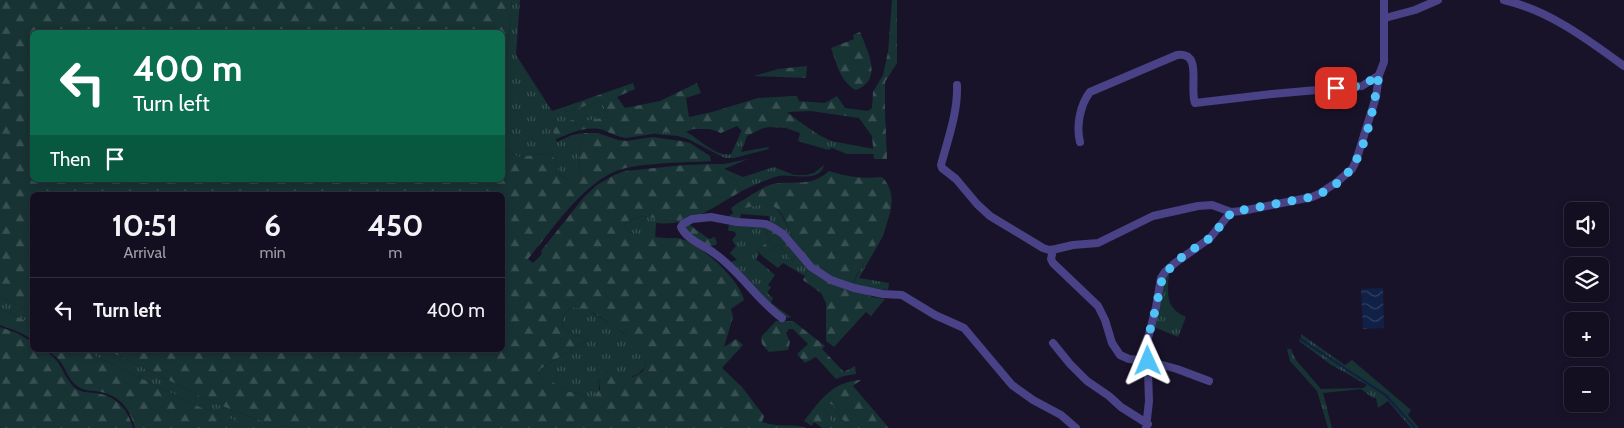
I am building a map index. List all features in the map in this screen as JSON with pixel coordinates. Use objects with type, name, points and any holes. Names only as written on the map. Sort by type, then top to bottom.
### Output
[{"type":"street","points":[[957,85],[958,96],[941,165],[942,168],[956,179],[990,216],[1037,245],[1052,250],[1073,245],[1098,243],[1106,241],[1140,221],[1172,211],[1205,205],[1232,212],[1312,197],[1345,176],[1356,162],[1363,142],[1376,98],[1379,75],[1384,62],[1384,0]]},
{"type":"street","points":[[1385,18],[1415,10],[1438,0]]},
{"type":"street","points":[[1504,0],[1529,7],[1569,27],[1624,66]]},
{"type":"street","points":[[1080,142],[1078,126],[1086,97],[1090,92],[1177,55],[1184,54],[1189,56],[1193,63],[1193,97],[1195,103],[1362,86],[1379,75]]},
{"type":"street","points":[[1147,426],[1149,401],[1147,342],[1163,275],[1183,256],[1210,238],[1232,212]]},
{"type":"street","points":[[782,318],[767,307],[715,253],[688,236],[682,230],[683,224],[692,219],[711,216],[737,222],[766,224],[774,228],[783,234],[812,267],[832,280],[854,288],[883,294],[902,295],[935,315],[964,328],[1012,385],[1033,400],[1062,415],[1076,428]]},
{"type":"street","points":[[1052,250],[1051,259],[1053,262],[1098,306],[1105,320],[1108,334],[1118,352],[1129,359],[1148,361],[1177,368],[1209,381]]},
{"type":"street","points":[[1053,343],[1087,381],[1147,426]]},
{"type":"green space","points":[[0,0],[512,0],[505,60],[505,30],[30,30],[30,182],[505,182],[505,148],[518,157],[552,153],[560,175],[567,180],[579,175],[580,143],[584,133],[598,133],[627,141],[652,137],[690,143],[710,156],[711,161],[647,165],[626,168],[612,173],[584,192],[528,259],[533,263],[542,254],[541,251],[584,197],[597,185],[614,175],[625,171],[713,164],[717,169],[736,180],[742,191],[728,199],[715,195],[711,207],[681,220],[669,221],[643,216],[626,222],[625,230],[641,236],[677,238],[689,242],[709,255],[728,273],[744,300],[731,309],[733,317],[724,347],[736,339],[743,345],[722,368],[742,387],[764,416],[762,422],[807,428],[292,428],[253,418],[217,404],[111,352],[505,352],[505,192],[30,192],[30,312],[0,297]],"holes":[[[573,307],[590,312],[633,339],[640,339],[640,352],[646,365],[642,372],[633,377],[627,373],[622,375],[609,367],[603,369],[598,374],[600,389],[596,394],[594,404],[590,404],[580,393],[570,392],[539,376],[540,369],[588,340],[568,332],[562,325],[564,314]]]},
{"type":"green space","points":[[512,0],[520,0],[516,55],[552,111],[564,107],[566,112],[601,101],[609,117],[552,129],[557,142],[572,135],[584,133],[580,143],[579,176],[567,180],[560,175],[552,153],[518,157],[505,148],[505,59]]},
{"type":"green space","points":[[892,0],[897,0],[897,63],[885,82],[887,159],[874,159],[872,136],[859,118],[811,111],[787,112],[800,122],[786,128],[763,128],[747,136],[737,126],[721,133],[710,129],[693,129],[686,132],[673,131],[626,138],[591,128],[579,130],[556,139],[552,129],[581,116],[584,121],[609,117],[601,101],[566,112],[564,107],[633,83],[635,89],[617,97],[625,108],[660,101],[697,83],[701,93],[686,98],[689,117],[758,98],[797,96],[799,101],[825,103],[837,96],[845,108],[868,111],[872,108],[873,92],[883,75],[888,52]]},
{"type":"green space","points":[[860,32],[869,56],[871,72],[869,79],[864,85],[856,90],[843,77],[831,48],[854,39],[853,35]]},
{"type":"green space","points":[[807,66],[806,78],[754,76],[778,69]]},
{"type":"green space","points":[[800,122],[831,141],[874,149],[874,154],[847,154],[832,148],[828,150],[798,141],[800,133],[786,128]]},
{"type":"green space","points":[[679,130],[686,132],[720,153],[731,154],[742,130],[747,136],[741,152],[768,147],[769,149],[734,158],[725,158],[688,139],[655,134]]},
{"type":"green space","points":[[748,159],[724,169],[743,177],[774,167],[794,175],[806,175],[814,173],[824,165],[821,171],[811,176],[778,176],[742,191],[736,180],[717,169],[713,164],[724,164]]},
{"type":"green space","points":[[829,171],[855,177],[882,177],[890,189],[892,203],[889,217],[883,232],[852,285],[826,274],[807,258],[795,242],[783,216],[775,208],[763,204],[740,208],[738,203],[769,185],[809,182]]},
{"type":"green space","points":[[715,195],[728,199],[702,214],[685,220],[656,223],[655,238],[638,236],[625,230],[626,222],[643,216],[669,221],[681,220],[710,207]]},
{"type":"green space","points":[[738,203],[740,208],[765,204],[772,206],[784,220],[795,242],[785,232],[770,223],[769,216],[741,214],[740,219],[728,217],[733,213],[731,208]]},
{"type":"green space","points":[[888,220],[883,236],[859,278],[889,283],[888,290],[852,285]]},
{"type":"green space","points":[[687,223],[709,239],[715,237],[717,244],[713,246],[698,241],[686,229],[684,225]]},
{"type":"green space","points":[[733,223],[767,227],[765,232],[770,237],[769,241],[757,250],[759,254],[756,259],[775,275],[768,285],[771,287],[767,293],[773,298],[771,303],[791,317],[788,318],[772,308],[730,262],[737,260],[730,253],[736,246],[732,240],[736,235],[735,232],[728,230],[729,225]]},
{"type":"green space","points":[[767,227],[778,232],[797,255],[792,261],[779,244],[762,256],[757,250],[769,241],[770,237],[764,230]]},
{"type":"green space","points":[[779,244],[792,261],[797,255],[809,269],[805,276],[783,263],[778,268],[762,256]]},
{"type":"green space","points":[[809,269],[872,297],[885,299],[871,316],[866,312],[834,347],[826,341],[826,303],[821,293],[803,280]]},
{"type":"green space","points":[[1168,273],[1169,300],[1176,311],[1186,317],[1178,337],[1154,327],[1162,282]]},
{"type":"green space","points":[[0,297],[30,312],[30,323],[0,308]]},
{"type":"green space","points":[[573,307],[586,309],[624,334],[640,338],[640,352],[646,365],[636,375],[623,376],[614,370],[598,379],[599,389],[594,404],[590,404],[580,393],[570,392],[539,376],[540,369],[588,340],[568,332],[562,325],[564,314]]},
{"type":"green space","points":[[0,308],[30,323],[30,338],[19,332],[0,325]]},
{"type":"green space","points":[[776,321],[793,321],[825,346],[822,349],[844,372],[855,366],[856,374],[836,379],[816,357],[805,363],[797,354],[808,344],[793,329],[789,329],[786,333],[790,342],[788,350],[769,352],[762,344],[761,337]]},
{"type":"green space","points":[[0,327],[17,333],[30,341],[30,352],[47,352],[57,361],[76,389],[96,393],[115,400],[128,415],[133,428],[0,428]]},
{"type":"green space","points":[[1301,334],[1345,365],[1352,360],[1411,410],[1408,415],[1419,428],[1416,428],[1386,395],[1301,338]]},
{"type":"green space","points":[[1300,339],[1385,396],[1415,428],[1411,428],[1388,401],[1378,408],[1376,398],[1373,398],[1361,389],[1323,393],[1332,428],[1328,428],[1317,391],[1290,361],[1287,349],[1291,349],[1296,360],[1321,389],[1363,388],[1367,385],[1330,364],[1299,341]]},
{"type":"green space","points":[[50,352],[87,352],[202,408],[256,428],[135,428],[126,407],[121,402],[110,395],[77,386],[71,381],[59,360]]},
{"type":"green space","points":[[87,352],[111,352],[217,404],[253,418],[292,428],[256,428],[202,408]]},
{"type":"green space","points":[[861,380],[853,386],[889,428],[851,428],[839,416],[833,405],[829,404],[824,409],[835,428],[822,428],[814,422],[812,426],[804,421],[834,388],[851,381]]},
{"type":"green space","points":[[828,404],[833,405],[839,416],[851,428],[835,428],[824,409]]},
{"type":"water","points":[[1383,288],[1384,328],[1363,329],[1361,289]]},
{"type":"waterway","points":[[1300,339],[1386,395],[1415,428]]},
{"type":"route","points":[[1148,361],[1148,333],[1164,272],[1183,256],[1210,238],[1232,212],[1312,197],[1337,182],[1352,169],[1363,142],[1376,98],[1379,75],[1362,86],[1336,88]]}]
